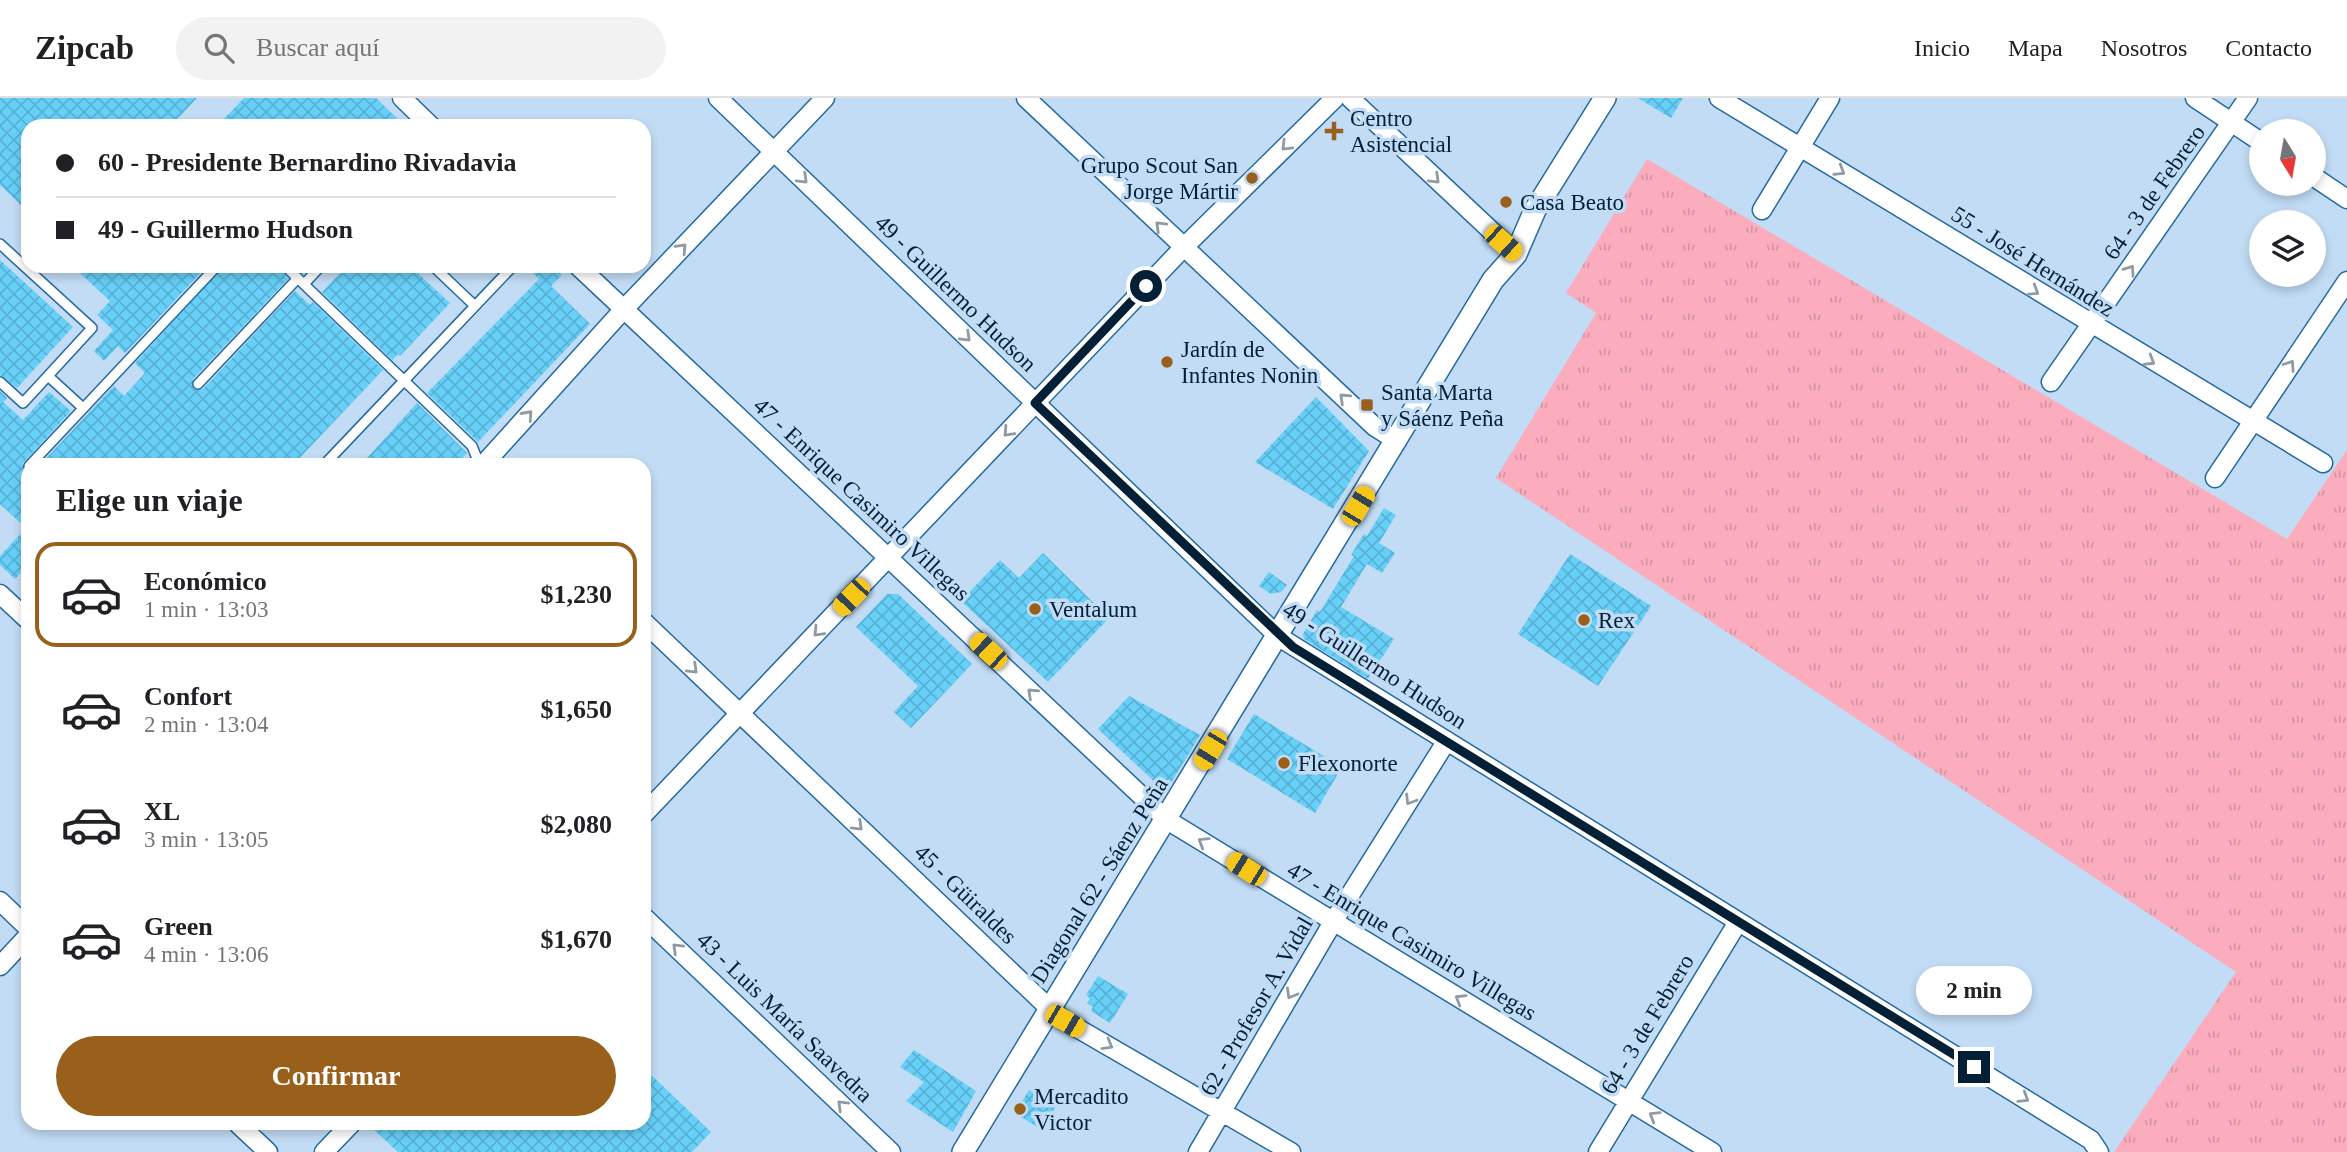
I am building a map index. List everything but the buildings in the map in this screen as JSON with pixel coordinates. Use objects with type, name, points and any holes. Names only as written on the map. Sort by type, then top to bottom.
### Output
[{"type":"street","points":[[402,98],[424,119]]},
{"type":"street","name":"49 - Guillermo Hudson","points":[[718,98],[1279,636],[2091,1140],[2099,1152]]},
{"type":"street","points":[[488,458],[624,309],[825,98]]},
{"type":"street","points":[[1026,98],[1375,427],[1397,441]]},
{"type":"street","points":[[651,807],[1183,248],[1335,98]]},
{"type":"street","points":[[1350,98],[1516,254]]},
{"type":"street","name":"Diagonal 62 - Sáenz Peña","points":[[963,1152],[1493,280],[1516,254],[1535,210],[1605,98]]},
{"type":"street","name":"55 - José Hernández","points":[[1719,98],[2091,326],[2323,463]]},
{"type":"street","points":[[1762,210],[1830,98]]},
{"type":"street","points":[[2195,98],[2249,134]]},
{"type":"street","name":"64 - 3 de Febrero","points":[[2051,382],[2248,98]]},
{"type":"street","points":[[2326,185],[2347,199]]},
{"type":"street","name":"47 - Enrique Casimiro Villegas","points":[[585,273],[1167,820],[1712,1152]]},
{"type":"street","points":[[2215,478],[2347,281]]},
{"type":"street","points":[[0,594],[21,614]]},
{"type":"street","name":"45 - Güiraldes","points":[[651,629],[1050,1009],[1065,1021],[1291,1152]]},
{"type":"street","name":"62 - Profesor A. Vidal","points":[[1198,1152],[1333,922],[1446,742]]},
{"type":"street","points":[[0,901],[21,921]]},
{"type":"street","name":"64 - 3 de Febrero","points":[[1598,1152],[1738,922]]},
{"type":"street","name":"43 - Luis María Saavedra","points":[[651,923],[891,1152]]},
{"type":"street","points":[[0,966],[21,944]]},
{"type":"street","points":[[244,1130],[268,1152]]},
{"type":"street","points":[[324,1152],[345,1130]]},
{"type":"lane","points":[[0,244],[21,263]]},
{"type":"lane","points":[[0,382],[23,403],[92,328],[32,273]]},
{"type":"lane","points":[[36,458],[210,273]]},
{"type":"lane","points":[[292,273],[472,446],[477,458]]},
{"type":"lane","points":[[198,384],[312,273]]},
{"type":"lane","points":[[440,273],[475,306]]},
{"type":"lane","points":[[331,458],[506,273]]},
{"type":"lane","points":[[48,376],[82,407]]},
{"type":"green space","points":[[1647,159],[2287,539],[2347,450],[2347,1152],[2114,1152],[2236,972],[1496,478],[1596,313],[1566,293]]},
{"type":"place","name":"Centro Asistencial","points":[[1334,131]]},
{"type":"place","name":"Grupo Scout San Jorge Mártir","points":[[1252,178]]},
{"type":"place","name":"Casa Beato","points":[[1506,202]]},
{"type":"place","name":"Jardín de Infantes Nonin","points":[[1167,362]]},
{"type":"place","name":"Santa Marta y Sáenz Peña","points":[[1367,405]]},
{"type":"place","name":"Ventalum","points":[[1035,609]]},
{"type":"place","name":"Rex","points":[[1584,620]]},
{"type":"place","name":"Flexonorte","points":[[1284,763]]},
{"type":"place","name":"Mercadito Victor","points":[[1020,1109]]},
{"type":"route","points":[[1146,286],[1035,403],[1279,636],[1974,1067]]}]
